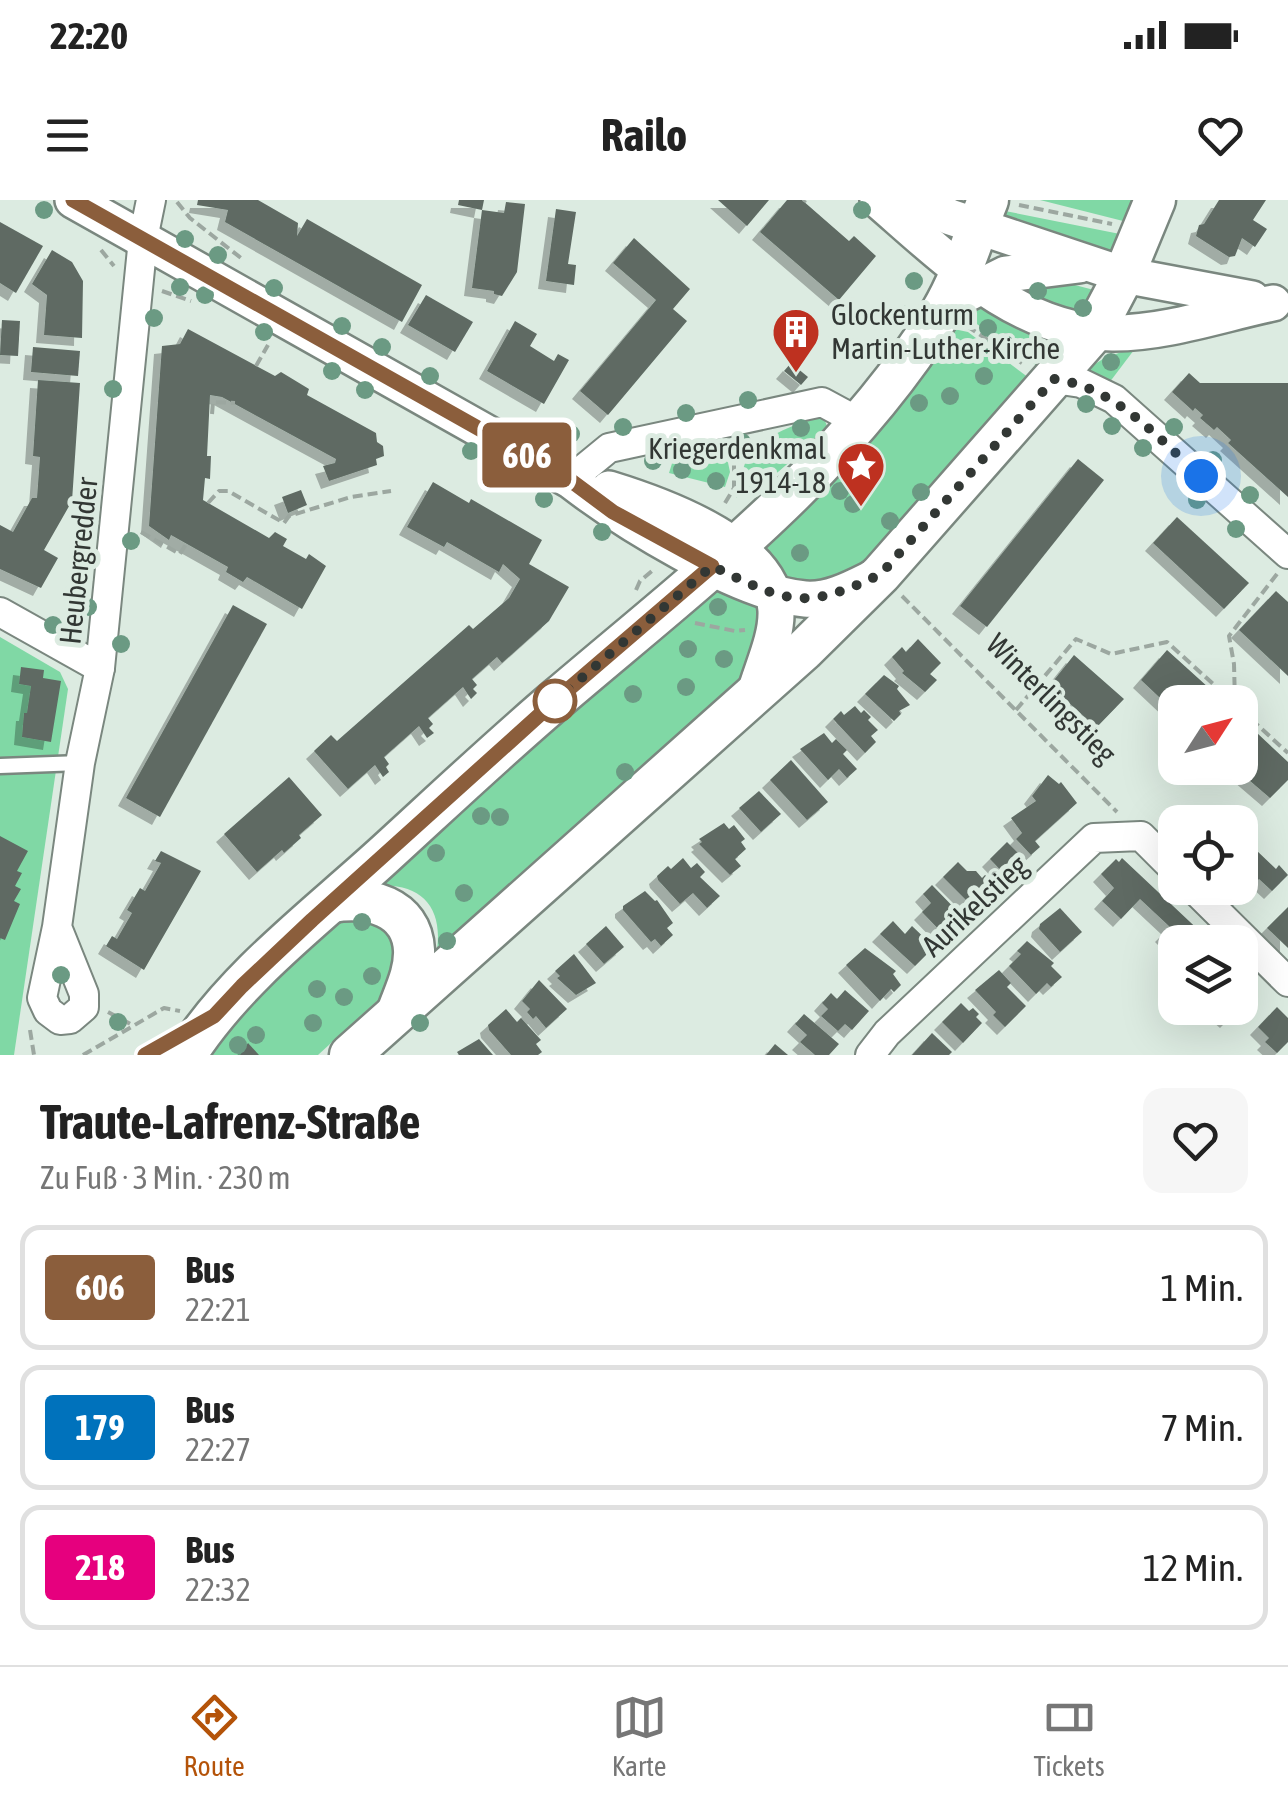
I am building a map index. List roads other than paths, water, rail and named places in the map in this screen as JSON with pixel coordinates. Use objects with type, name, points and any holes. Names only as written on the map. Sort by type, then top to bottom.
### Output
[{"type":"main road","points":[[186,1055],[242,986],[332,902],[556,700],[724,556],[826,459],[948,316],[969,279],[991,209]]},
{"type":"main road","points":[[350,1055],[755,693],[881,574],[1040,372],[1094,332],[1107,270],[1142,214]]},
{"type":"main road","points":[[332,902],[361,899],[386,906],[410,929],[412,964],[396,1014]]},
{"type":"street","points":[[73,200],[570,480],[613,512],[724,556],[774,594],[808,600],[826,598],[881,574]]},
{"type":"street","name":"Heubergredder","points":[[58,927],[80,763],[100,668],[143,239],[152,200]]},
{"type":"street","points":[[878,200],[969,279],[1028,312],[1094,332],[1141,331],[1280,303]]},
{"type":"street","points":[[914,200],[991,209],[1107,270]]},
{"type":"street","points":[[969,279],[1021,271],[1107,270],[1280,303]]},
{"type":"street","points":[[1040,372],[1081,383],[1114,400],[1282,564]]},
{"type":"street","points":[[570,480],[609,448],[822,402],[859,422]]},
{"type":"street","points":[[755,693],[776,620],[774,594]]},
{"type":"street","points":[[0,612],[100,668]]},
{"type":"street","name":"Aurikelstieg","points":[[870,1055],[887,1033],[1094,838],[1140,836],[1158,853]]},
{"type":"street","points":[[1210,905],[1288,982]]},
{"type":"lane","points":[[0,766],[80,763]]},
{"type":"lane","points":[[146,1055],[214,1016]]},
{"type":"place","name":"Glockenturm Martin-Luther-Kirche","points":[[796,374]]},
{"type":"place","name":"Kriegerdenkmal 1914-18","points":[[861,508]]}]
